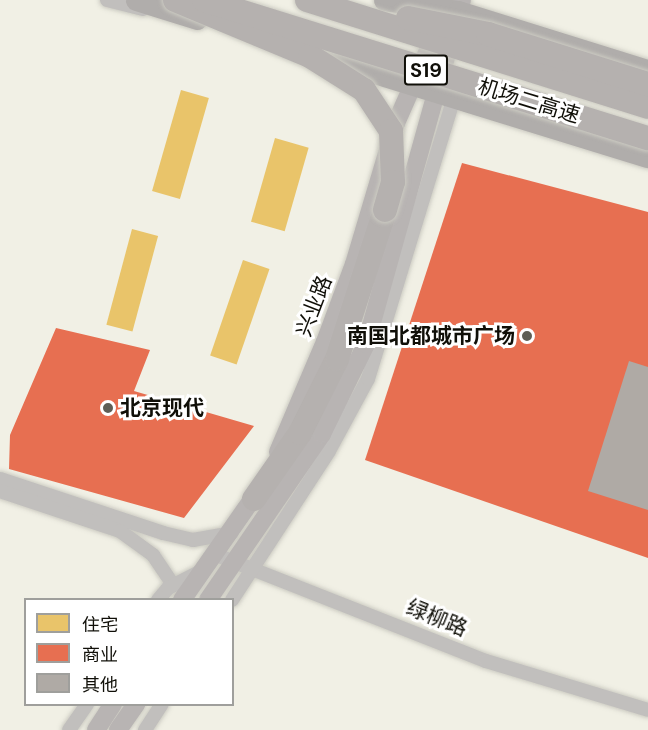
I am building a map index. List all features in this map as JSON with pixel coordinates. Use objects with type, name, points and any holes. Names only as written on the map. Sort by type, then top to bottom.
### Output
[{"type":"highway","name":"机场二高速","points":[[204,0],[648,138]]},
{"type":"highway","points":[[312,1],[465,28],[648,84]]},
{"type":"highway","name":"机场二高速","points":[[312,1],[648,106]]},
{"type":"highway","points":[[167,4],[310,56],[363,90],[391,130],[393,182],[337,359],[300,433],[254,499]]},
{"type":"main road","points":[[136,0],[167,4],[648,158]]},
{"type":"main road","points":[[384,0],[454,5],[648,70]]},
{"type":"main road","points":[[209,598],[285,492],[350,383],[366,344],[446,94],[454,5]]},
{"type":"main road","name":"兴业路","points":[[178,592],[201,571],[254,499],[325,342],[412,84],[454,5]]},
{"type":"main road","points":[[96,730],[112,706]]},
{"type":"main road","points":[[118,730],[135,706]]},
{"type":"street","points":[[107,0],[138,9],[167,4]]},
{"type":"street","points":[[233,598],[329,451],[368,379],[446,94]]},
{"type":"street","points":[[0,479],[163,533],[193,540],[231,532]]},
{"type":"street","points":[[0,491],[120,531],[153,555],[178,592],[163,598]]},
{"type":"street","name":"绿柳路","points":[[214,554],[254,567],[486,661],[648,710]]},
{"type":"street","points":[[69,730],[86,706]]},
{"type":"street","points":[[145,730],[161,706]]},
{"type":"building: 住宅","points":[[181,90],[209,98],[180,199],[152,191]]},
{"type":"building: 住宅","points":[[275,138],[309,148],[285,231],[251,222]]},
{"type":"building: 住宅","points":[[132,229],[158,236],[132,332],[106,325]]},
{"type":"building: 住宅","points":[[243,260],[269,269],[237,365],[210,355]]},
{"type":"building: 商业","name":"南国北都城市广场","points":[[462,163],[648,212],[648,558],[365,460]]},
{"type":"building: 商业","name":"北京现代","points":[[56,328],[150,350],[134,391],[254,426],[184,518],[9,469],[10,435]]},
{"type":"building: 其他","points":[[629,361],[648,367],[648,510],[588,491]]},
{"type":"place","name":"南国北都城市广场","points":[[527,336]]},
{"type":"place","name":"北京现代","points":[[108,408]]}]
